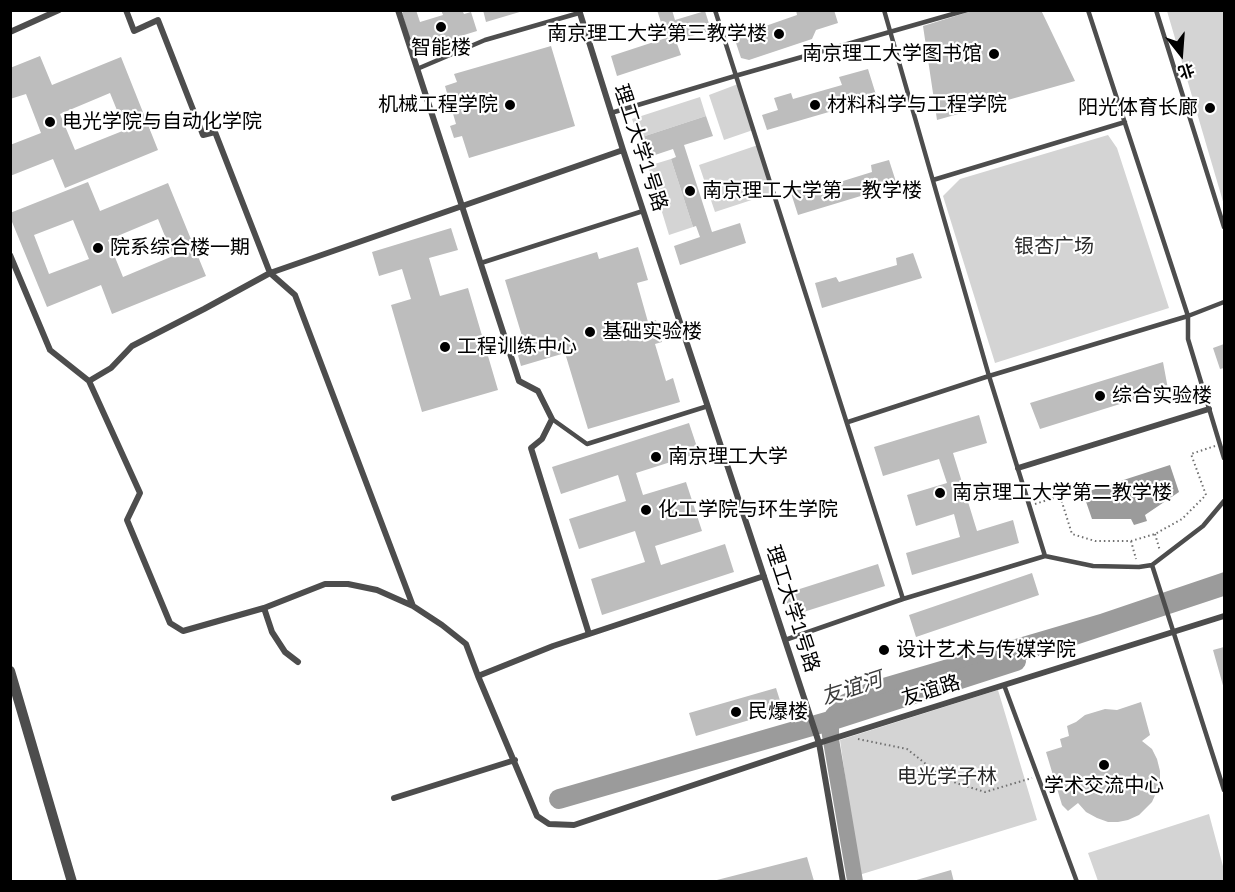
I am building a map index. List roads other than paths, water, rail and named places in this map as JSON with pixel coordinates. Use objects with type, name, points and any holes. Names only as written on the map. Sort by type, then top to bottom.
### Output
[{"type":"street","points":[[10,32],[58,10]]},
{"type":"street","points":[[126,10],[134,31],[158,20],[203,135],[214,132],[270,273],[295,295],[413,606]]},
{"type":"street","points":[[398,10],[519,381],[538,391],[552,419],[542,439],[531,448],[589,634]]},
{"type":"street","name":"理工大学1号路","points":[[579,12],[819,742],[843,882]]},
{"type":"street","points":[[10,255],[50,350],[89,381],[111,368],[132,346],[270,273],[623,150]]},
{"type":"street","name":"友谊路","points":[[89,381],[140,493],[127,520],[170,623],[183,631],[264,608],[325,584],[348,584],[377,590],[413,606],[466,644],[537,816],[549,824],[574,825],[819,742],[1224,616]]},
{"type":"street","points":[[1018,468],[1209,409]]},
{"type":"street","points":[[478,676],[553,646],[764,576]]},
{"type":"street","points":[[264,608],[272,632],[285,652],[298,662]]},
{"type":"street","points":[[10,671],[72,882]]},
{"type":"street","points":[[394,798],[515,760]]},
{"type":"lane","points":[[715,10],[903,599]]},
{"type":"lane","points":[[884,10],[989,376],[1045,556]]},
{"type":"lane","points":[[611,113],[967,10]]},
{"type":"lane","points":[[1088,10],[1188,316],[1188,339],[1224,458]]},
{"type":"lane","points":[[1156,10],[1224,227]]},
{"type":"lane","points":[[417,69],[485,40],[579,12]]},
{"type":"lane","points":[[933,180],[1125,122]]},
{"type":"lane","points":[[481,263],[643,211]]},
{"type":"lane","points":[[848,422],[989,376],[1188,316],[1224,302]]},
{"type":"lane","points":[[552,419],[587,444],[708,406]]},
{"type":"lane","points":[[785,639],[903,599],[1045,556],[1093,566],[1152,565],[1203,526],[1224,501]]},
{"type":"lane","points":[[1152,565],[1224,790]]},
{"type":"lane","points":[[1004,685],[1077,882]]},
{"type":"lane","points":[[1218,769],[1224,767]]},
{"type":"waterway","name":"友谊河","points":[[559,799],[833,720],[1016,661]]},
{"type":"place","name":"智能楼","points":[[441,27]]},
{"type":"place","name":"南京理工大学第三教学楼","points":[[779,34]]},
{"type":"place","name":"南京理工大学图书馆","points":[[994,54]]},
{"type":"place","name":"机械工程学院","points":[[510,105]]},
{"type":"place","name":"材料科学与工程学院","points":[[815,105]]},
{"type":"place","name":"阳光体育长廊","points":[[1210,108]]},
{"type":"place","name":"电光学院与自动化学院","points":[[50,122]]},
{"type":"place","name":"南京理工大学第一教学楼","points":[[690,191]]},
{"type":"place","name":"院系综合楼一期","points":[[98,248]]},
{"type":"place","name":"基础实验楼","points":[[590,332]]},
{"type":"place","name":"工程训练中心","points":[[445,347]]},
{"type":"place","name":"综合实验楼","points":[[1100,396]]},
{"type":"place","name":"南京理工大学","points":[[656,457]]},
{"type":"place","name":"南京理工大学第二教学楼","points":[[940,493]]},
{"type":"place","name":"化工学院与环生学院","points":[[646,510]]},
{"type":"place","name":"设计艺术与传媒学院","points":[[884,650]]},
{"type":"place","name":"民爆楼","points":[[736,712]]},
{"type":"place","name":"学术交流中心","points":[[1104,765]]},
{"type":"park label","name":"银杏广场","points":[[1054,247]]},
{"type":"park label","name":"电光学子林","points":[[947,777]]}]
